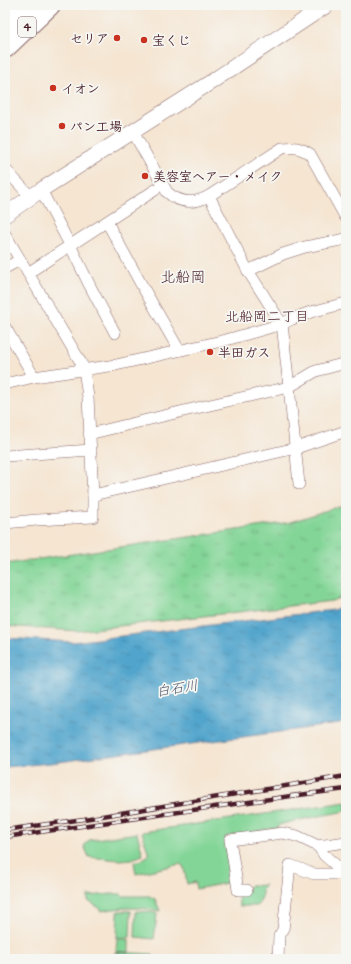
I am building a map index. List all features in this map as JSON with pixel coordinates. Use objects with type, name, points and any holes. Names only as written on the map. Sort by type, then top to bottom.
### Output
[{"type":"highway","name":"4","points":[[5,26],[27,5]]},
{"type":"highway","name":"4","points":[[5,48],[50,5]]},
{"type":"street","points":[[5,215],[36,193],[212,82],[327,5]]},
{"type":"street","points":[[133,132],[167,192],[172,197],[181,201],[192,202],[209,196],[282,148],[292,147],[302,149],[310,154],[346,218]]},
{"type":"street","points":[[5,169],[36,193],[70,245],[114,333]]},
{"type":"street","points":[[28,273],[155,190]]},
{"type":"street","points":[[209,196],[248,271],[282,324],[290,387],[299,484]]},
{"type":"street","points":[[106,222],[179,350]]},
{"type":"street","points":[[5,234],[84,369],[88,397],[93,495],[93,517],[5,523]]},
{"type":"street","points":[[248,271],[283,254],[305,247],[346,239]]},
{"type":"street","points":[[5,268],[20,260]]},
{"type":"street","points":[[5,384],[34,377],[116,365],[226,340],[282,324],[311,312],[346,303]]},
{"type":"street","points":[[5,327],[34,377]]},
{"type":"street","points":[[89,434],[290,387],[316,371],[346,363]]},
{"type":"street","points":[[93,495],[296,448],[346,431]]},
{"type":"street","points":[[5,456],[91,450]]},
{"type":"street","points":[[247,890],[238,890],[230,840],[282,833],[297,836],[318,846],[324,855],[346,874]]},
{"type":"street","points":[[318,846],[346,842]]},
{"type":"street","points":[[278,959],[279,936],[283,930],[290,865],[314,874],[346,874]]},
{"type":"green space","points":[[346,504],[346,595],[332,601],[77,631],[5,626],[5,564],[291,522]]},
{"type":"green space","points":[[346,802],[346,811],[294,821],[279,825],[277,828],[229,836],[225,838],[232,882],[196,889],[195,882],[187,884],[184,868],[180,864],[136,874],[134,862],[140,861],[149,855],[142,832]]},
{"type":"green space","points":[[137,833],[143,855],[132,859],[119,860],[89,857],[84,846],[89,840]]},
{"type":"green space","points":[[265,885],[262,889],[262,897],[257,906],[239,906],[238,895],[250,886]]},
{"type":"green space","points":[[121,894],[123,896],[149,896],[155,899],[160,911],[130,908],[101,911],[101,909],[88,901],[88,896]]},
{"type":"green space","points":[[118,911],[131,911],[130,937],[117,938]]},
{"type":"green space","points":[[136,911],[152,912],[157,914],[154,939],[135,937]]},
{"type":"green space","points":[[117,939],[129,939],[129,952],[116,951]]},
{"type":"green space","points":[[115,952],[153,954],[153,959],[115,959]]},
{"type":"water","name":"白石川","points":[[346,605],[346,723],[51,763],[5,767],[5,638],[73,642],[333,610]]},
{"type":"railway","points":[[5,830],[84,819],[346,776]]},
{"type":"railway","points":[[5,837],[346,789]]},
{"type":"place","name":"セリア","points":[[117,38]]},
{"type":"place","name":"宝くじ","points":[[144,40]]},
{"type":"place","name":"イオン","points":[[53,88]]},
{"type":"place","name":"パン工場","points":[[62,126]]},
{"type":"place","name":"美容室ヘアー・メイク","points":[[145,176]]},
{"type":"place","name":"半田ガス","points":[[210,352]]},
{"type":"district","name":"北船岡","points":[[183,277]]},
{"type":"district","name":"北船岡二丁目","points":[[267,316]]}]
